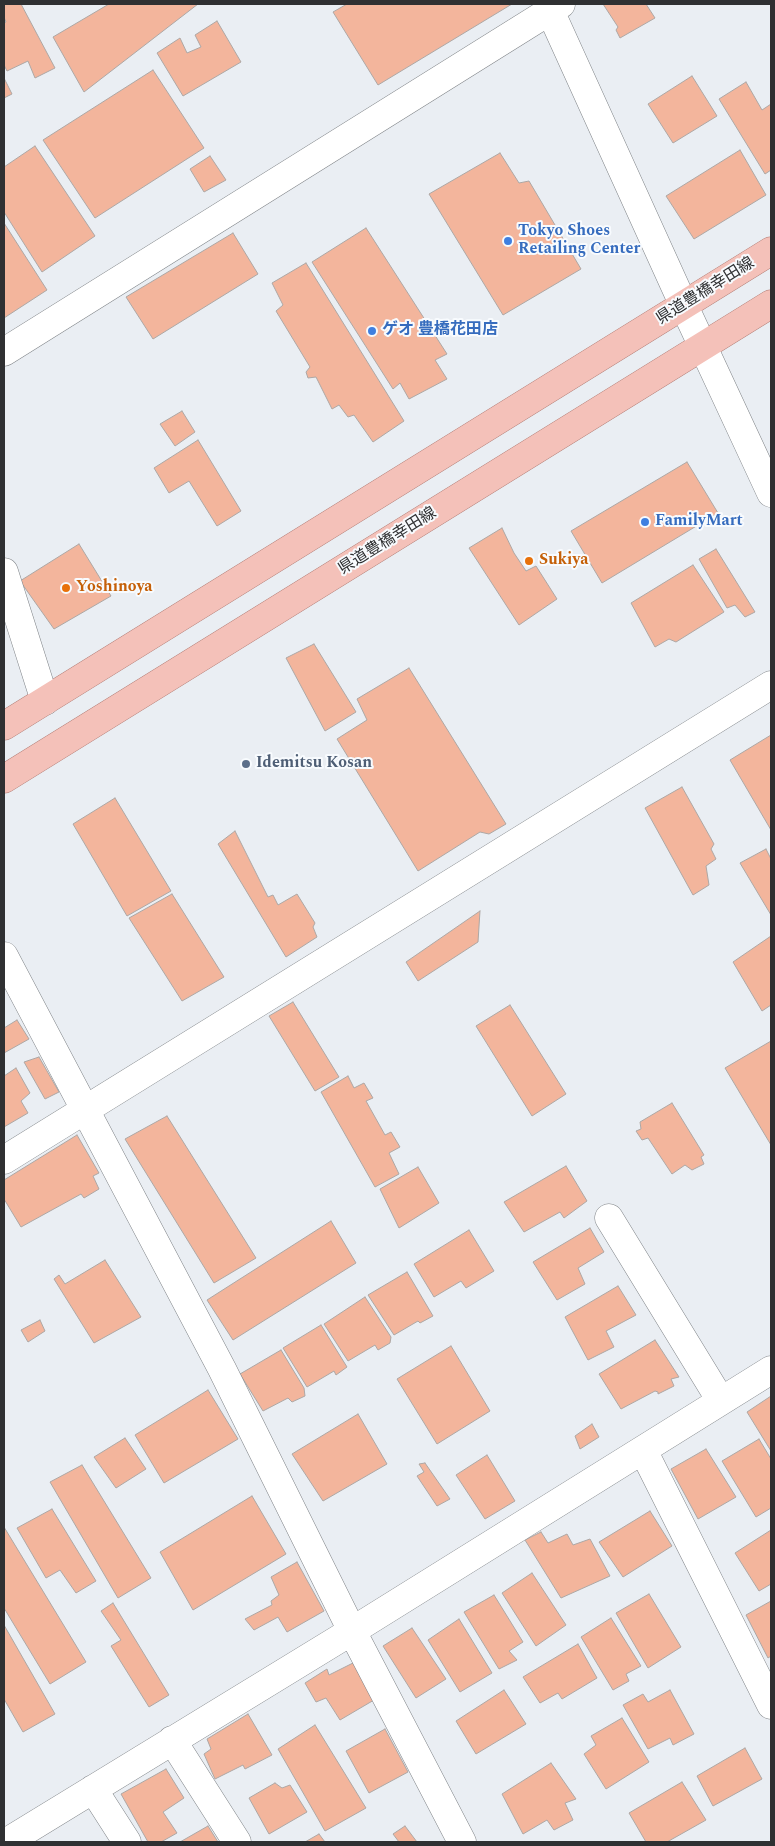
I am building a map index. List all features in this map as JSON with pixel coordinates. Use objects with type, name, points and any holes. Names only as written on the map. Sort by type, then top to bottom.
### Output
[{"type":"main road","name":"県道豊橋幸田線","points":[[4,726],[771,251]]},
{"type":"main road","name":"県道豊橋幸田線","points":[[4,779],[771,304]]},
{"type":"street","points":[[4,352],[553,6],[684,306],[771,493]]},
{"type":"street","points":[[4,572],[37,706]]},
{"type":"street","points":[[4,631],[37,706]]},
{"type":"street","points":[[4,1160],[771,686]]},
{"type":"street","points":[[4,956],[222,1369],[352,1631],[462,1842]]},
{"type":"street","points":[[609,1218],[722,1401]]},
{"type":"street","points":[[7,1842],[352,1631],[771,1370]]},
{"type":"street","points":[[643,1450],[771,1705]]},
{"type":"street","points":[[172,1740],[237,1842]]},
{"type":"street","points":[[93,1788],[128,1842]]},
{"type":"building","points":[[4,4],[21,4],[55,68],[35,78],[28,61],[7,71],[4,65],[4,23],[6,22]]},
{"type":"building","points":[[109,4],[198,4],[84,92],[53,37]]},
{"type":"building","points":[[347,4],[512,4],[378,85],[333,12]]},
{"type":"building","points":[[603,4],[646,4],[655,18],[620,38],[616,30],[618,27]]},
{"type":"building","points":[[217,21],[241,62],[183,96],[157,53],[180,38],[187,53],[201,47],[195,35]]},
{"type":"building","points":[[153,70],[204,148],[95,218],[43,140]]},
{"type":"building","points":[[692,76],[717,116],[673,143],[648,104]]},
{"type":"building","points":[[4,78],[12,94],[4,98]]},
{"type":"building","points":[[746,82],[762,110],[771,104],[771,170],[765,174],[719,99]]},
{"type":"building","points":[[35,146],[95,236],[42,272],[4,212],[4,167]]},
{"type":"building","points":[[740,150],[766,195],[694,239],[666,196]]},
{"type":"building","points":[[500,153],[519,183],[529,181],[581,269],[503,315],[429,194]]},
{"type":"building","points":[[210,156],[226,180],[204,192],[190,169]]},
{"type":"building","points":[[4,223],[47,290],[4,318]]},
{"type":"building","points":[[366,228],[447,354],[435,360],[447,379],[409,399],[400,383],[393,389],[312,262]]},
{"type":"building","points":[[233,233],[258,274],[153,339],[126,297]]},
{"type":"building","points":[[306,263],[404,421],[373,442],[354,415],[348,417],[339,405],[332,409],[316,377],[308,378],[306,372],[310,367],[276,311],[283,305],[272,283]]},
{"type":"building","points":[[182,411],[195,432],[175,446],[160,424]]},
{"type":"building","points":[[198,440],[241,511],[217,526],[189,481],[169,493],[154,468]]},
{"type":"building","name":"FamilyMart","points":[[687,462],[718,513],[602,583],[571,531]]},
{"type":"building","points":[[502,528],[514,553],[526,571],[536,566],[557,599],[519,625],[469,548]]},
{"type":"building","name":"Yoshinoya","points":[[79,544],[111,596],[54,629],[20,581]]},
{"type":"building","points":[[716,549],[755,612],[745,617],[735,605],[727,608],[699,559]]},
{"type":"building","points":[[693,565],[724,612],[676,642],[669,639],[655,647],[631,603]]},
{"type":"building","points":[[314,644],[356,712],[325,731],[286,658]]},
{"type":"building","points":[[409,668],[506,824],[489,834],[480,832],[418,871],[337,739],[367,720],[357,699]]},
{"type":"building","points":[[771,735],[771,830],[730,760]]},
{"type":"building","points":[[682,787],[714,844],[711,849],[716,859],[706,866],[709,885],[693,895],[645,808]]},
{"type":"building","points":[[115,798],[171,891],[127,916],[73,824]]},
{"type":"building","points":[[235,831],[268,897],[273,895],[278,905],[297,894],[315,923],[313,927],[317,937],[286,957],[218,844]]},
{"type":"building","points":[[766,849],[771,859],[771,915],[740,863]]},
{"type":"building","points":[[172,894],[224,977],[182,1001],[129,918]]},
{"type":"building","points":[[480,911],[478,942],[418,981],[406,962]]},
{"type":"building","points":[[771,936],[771,1005],[762,1011],[733,962]]},
{"type":"building","points":[[293,1002],[339,1077],[315,1091],[269,1016]]},
{"type":"building","points":[[510,1005],[566,1094],[532,1116],[476,1026]]},
{"type":"building","points":[[17,1020],[29,1039],[4,1053],[4,1028]]},
{"type":"building","points":[[771,1041],[771,1145],[725,1068]]},
{"type":"building","points":[[39,1057],[59,1092],[45,1099],[24,1062]]},
{"type":"building","points":[[16,1068],[30,1093],[21,1101],[28,1113],[4,1127],[4,1076]]},
{"type":"building","points":[[348,1076],[354,1088],[364,1083],[373,1098],[366,1101],[385,1135],[391,1132],[400,1147],[389,1153],[399,1174],[375,1187],[321,1092]]},
{"type":"building","points":[[672,1103],[704,1155],[701,1157],[704,1164],[692,1170],[685,1165],[672,1174],[648,1138],[642,1140],[636,1131],[641,1129],[640,1122]]},
{"type":"building","points":[[167,1116],[256,1258],[214,1283],[125,1139]]},
{"type":"building","points":[[77,1135],[99,1173],[93,1176],[99,1189],[84,1198],[81,1194],[21,1227],[4,1199],[4,1180]]},
{"type":"building","points":[[566,1166],[587,1201],[564,1218],[560,1212],[524,1232],[504,1202]]},
{"type":"building","points":[[418,1167],[439,1203],[399,1228],[380,1189]]},
{"type":"building","points":[[331,1221],[356,1263],[233,1340],[207,1300]]},
{"type":"building","points":[[590,1228],[604,1252],[578,1268],[585,1284],[557,1300],[533,1262]]},
{"type":"building","points":[[469,1230],[494,1271],[466,1288],[461,1281],[434,1297],[414,1264]]},
{"type":"building","points":[[105,1260],[141,1317],[94,1343],[54,1279],[59,1275],[65,1284]]},
{"type":"building","points":[[407,1272],[433,1316],[420,1323],[418,1321],[394,1335],[368,1295]]},
{"type":"building","points":[[618,1286],[636,1315],[606,1331],[614,1347],[588,1360],[565,1317]]},
{"type":"building","points":[[365,1297],[391,1337],[390,1343],[378,1350],[375,1345],[348,1361],[324,1324]]},
{"type":"building","points":[[40,1320],[45,1331],[28,1342],[21,1330]]},
{"type":"building","points":[[321,1325],[347,1367],[336,1375],[334,1371],[307,1387],[283,1348]]},
{"type":"building","points":[[655,1340],[679,1377],[671,1379],[674,1386],[658,1394],[655,1391],[621,1409],[599,1374]]},
{"type":"building","points":[[451,1346],[490,1411],[437,1444],[397,1379]]},
{"type":"building","points":[[281,1350],[304,1388],[305,1396],[292,1402],[288,1398],[263,1411],[240,1374]]},
{"type":"building","points":[[208,1390],[238,1439],[164,1483],[135,1435]]},
{"type":"building","points":[[771,1396],[771,1451],[747,1412]]},
{"type":"building","points":[[358,1414],[387,1464],[323,1501],[292,1454]]},
{"type":"building","points":[[592,1424],[599,1437],[580,1449],[575,1436]]},
{"type":"building","points":[[125,1438],[146,1469],[116,1488],[94,1457]]},
{"type":"building","points":[[759,1439],[771,1459],[771,1508],[756,1517],[722,1461]]},
{"type":"building","points":[[706,1449],[736,1497],[698,1519],[671,1469]]},
{"type":"building","points":[[487,1455],[515,1501],[485,1519],[456,1475]]},
{"type":"building","points":[[425,1463],[450,1499],[437,1506],[417,1476],[424,1472],[419,1464]]},
{"type":"building","points":[[82,1465],[151,1578],[118,1598],[50,1482]]},
{"type":"building","points":[[252,1496],[286,1554],[193,1610],[160,1552]]},
{"type":"building","points":[[52,1509],[96,1581],[76,1593],[60,1570],[46,1578],[17,1528]]},
{"type":"building","points":[[650,1511],[672,1546],[623,1577],[599,1542]]},
{"type":"building","points":[[4,1527],[86,1662],[50,1684],[4,1608]]},
{"type":"building","points":[[771,1530],[771,1584],[759,1591],[735,1553]]},
{"type":"building","points":[[541,1532],[548,1543],[567,1534],[573,1545],[590,1539],[610,1576],[561,1598],[525,1540]]},
{"type":"building","points":[[297,1562],[324,1611],[287,1632],[278,1617],[254,1630],[245,1619],[272,1605],[271,1601],[279,1595],[271,1577]]},
{"type":"building","points":[[532,1573],[566,1625],[536,1646],[502,1593]]},
{"type":"building","points":[[649,1594],[681,1647],[648,1668],[616,1613]]},
{"type":"building","points":[[494,1595],[523,1642],[509,1651],[517,1660],[499,1669],[464,1612]]},
{"type":"building","points":[[771,1601],[771,1656],[768,1658],[746,1615]]},
{"type":"building","points":[[113,1603],[169,1695],[149,1707],[111,1646],[121,1640],[101,1611]]},
{"type":"building","points":[[611,1618],[641,1666],[626,1674],[629,1681],[613,1690],[581,1637]]},
{"type":"building","points":[[459,1619],[492,1673],[460,1692],[428,1640]]},
{"type":"building","points":[[4,1625],[55,1714],[23,1732],[4,1699]]},
{"type":"building","points":[[412,1628],[446,1679],[416,1698],[383,1646]]},
{"type":"building","points":[[578,1644],[597,1678],[562,1699],[558,1693],[540,1703],[523,1677]]},
{"type":"building","points":[[353,1663],[374,1700],[340,1720],[326,1698],[316,1702],[305,1683],[327,1669],[329,1675]]},
{"type":"building","points":[[504,1690],[526,1724],[476,1754],[456,1721]]},
{"type":"building","points":[[670,1690],[694,1734],[673,1745],[670,1738],[648,1749],[623,1705],[643,1694],[648,1702]]},
{"type":"building","points":[[248,1714],[272,1755],[245,1769],[243,1765],[215,1779],[204,1754],[211,1749],[207,1739]]},
{"type":"building","points":[[622,1718],[649,1762],[606,1789],[584,1754],[596,1745],[591,1736]]},
{"type":"building","points":[[315,1725],[366,1808],[325,1831],[278,1749]]},
{"type":"building","points":[[385,1729],[408,1772],[369,1793],[346,1751]]},
{"type":"building","points":[[745,1748],[762,1779],[713,1806],[697,1776]]},
{"type":"building","points":[[551,1763],[576,1799],[565,1803],[573,1820],[554,1830],[547,1820],[523,1834],[502,1794]]},
{"type":"building","points":[[166,1769],[184,1798],[163,1812],[177,1833],[161,1842],[148,1842],[121,1794]]},
{"type":"building","points":[[682,1782],[706,1820],[667,1842],[646,1842],[629,1813]]},
{"type":"building","points":[[275,1783],[282,1788],[290,1785],[307,1812],[269,1834],[249,1798]]},
{"type":"building","points":[[208,1826],[218,1842],[180,1842]]},
{"type":"building","points":[[405,1826],[417,1842],[399,1842],[393,1834]]},
{"type":"building","points":[[319,1834],[325,1842],[305,1842]]},
{"type":"place","name":"Tokyo Shoes Retailing Center","points":[[508,241]]},
{"type":"place","name":"ゲオ 豊橋花田店","points":[[372,331]]},
{"type":"place","name":"FamilyMart","points":[[645,522]]},
{"type":"place","name":"Sukiya","points":[[529,561]]},
{"type":"place","name":"Yoshinoya","points":[[66,588]]},
{"type":"place","name":"Idemitsu Kosan","points":[[246,764]]}]
